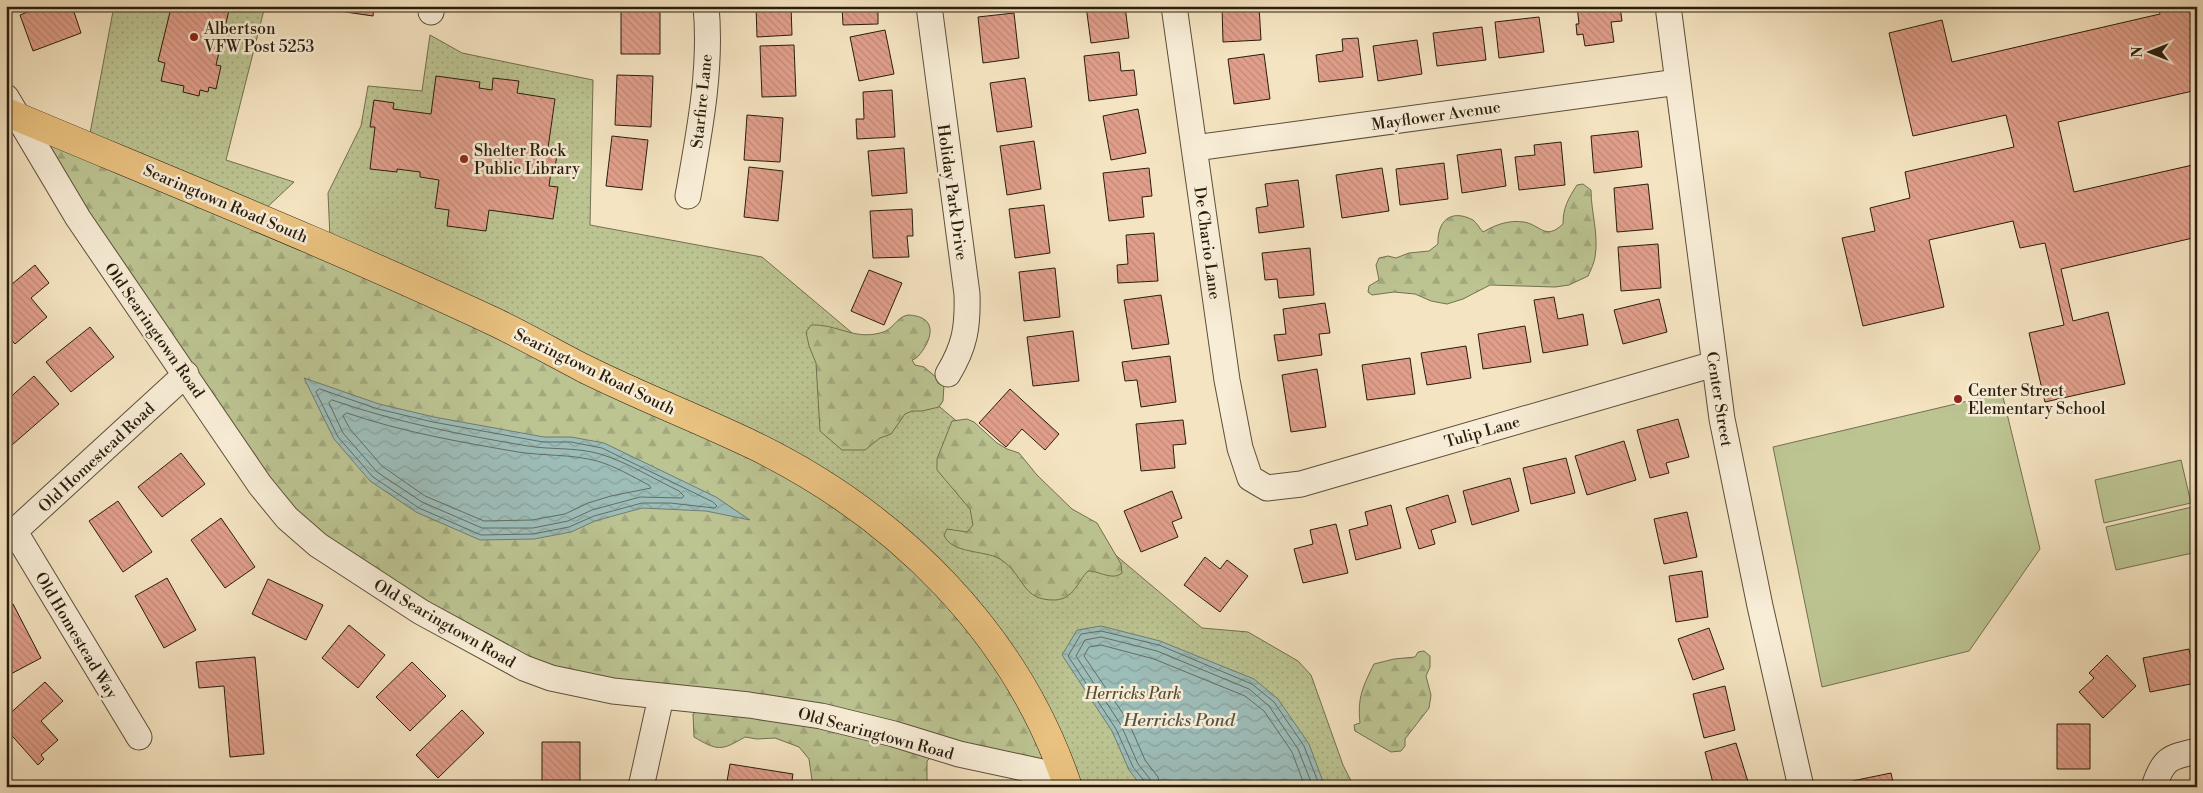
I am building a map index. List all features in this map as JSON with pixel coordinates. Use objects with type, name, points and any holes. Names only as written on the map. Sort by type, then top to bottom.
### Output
[{"type":"main road","name":"Searingtown Road South","points":[[10,108],[310,238],[501,324],[585,369],[757,447],[831,489],[860,508],[912,550],[952,590],[974,617],[1006,660],[1029,697],[1045,728],[1067,782]]},
{"type":"street","name":"Starfire Lane","points":[[688,196],[706,74],[706,6]]},
{"type":"street","name":"Holiday Park Drive","points":[[928,6],[967,294],[965,340],[960,355],[948,374]]},
{"type":"street","name":"De Chario Lane","points":[[1174,6],[1227,380],[1240,448],[1250,478]]},
{"type":"street","name":"Center Street","points":[[1668,6],[1722,419],[1801,787]]},
{"type":"street","name":"Mayflower Avenue","points":[[1195,148],[1678,82]]},
{"type":"street","name":"Old Searingtown Road","points":[[10,108],[78,218],[260,484],[287,518],[318,545],[421,612],[524,668],[551,678],[582,686],[661,697],[758,706],[821,716],[894,734],[959,754],[1067,782]]},
{"type":"street","name":"Tulip Lane","points":[[1250,478],[1267,488],[1301,484],[1714,364]]},
{"type":"street","name":"Old Homestead Road","points":[[11,536],[186,374]]},
{"type":"street","name":"Old Homestead Way","points":[[11,536],[139,737]]},
{"type":"street","points":[[641,787],[661,697]]},
{"type":"street","points":[[2154,787],[2159,771],[2171,757],[2197,751]]},
{"type":"green space","points":[[114,6],[265,6],[226,160],[294,182],[262,212],[88,144]]},
{"type":"green space","name":"Herricks Park","points":[[430,35],[462,53],[593,80],[590,225],[762,257],[1202,628],[1248,632],[1298,661],[1311,675],[1343,765],[1354,787],[1068,787],[330,238],[328,193],[361,126],[368,86],[422,91]]},
{"type":"green space","points":[[18,116],[757,447],[952,590],[1065,777],[940,748],[927,761],[927,780],[932,787],[813,787],[809,759],[799,747],[775,738],[757,739],[745,737],[725,747],[714,747],[694,737],[693,714],[709,702],[551,678],[287,518]]},
{"type":"green space","points":[[1583,184],[1591,190],[1596,240],[1595,259],[1588,276],[1569,285],[1555,287],[1490,285],[1463,299],[1447,304],[1431,301],[1415,294],[1394,292],[1372,295],[1368,292],[1369,286],[1379,280],[1376,265],[1379,258],[1388,256],[1396,258],[1409,253],[1429,251],[1438,244],[1440,229],[1446,219],[1458,216],[1465,217],[1473,220],[1483,232],[1503,223],[1513,222],[1524,222],[1547,232],[1552,231],[1563,224],[1565,208],[1569,199],[1577,185]]},
{"type":"green space","points":[[908,315],[923,318],[929,326],[930,331],[927,343],[918,356],[912,360],[915,365],[924,367],[944,384],[943,401],[939,407],[912,411],[905,414],[891,434],[880,438],[865,450],[842,450],[820,431],[816,363],[806,332],[811,325],[821,325],[862,335],[870,335],[885,331],[901,318]]},
{"type":"green space","points":[[2002,393],[2040,549],[1969,651],[1822,687],[1773,447]]},
{"type":"green space","points":[[967,419],[974,422],[997,443],[1019,453],[1037,475],[1072,509],[1097,523],[1121,564],[1122,573],[1110,576],[1088,571],[1067,597],[1055,600],[1044,599],[1029,592],[1008,565],[1000,559],[961,549],[948,541],[944,535],[947,529],[967,532],[973,525],[970,509],[937,470],[937,459],[952,421]]},
{"type":"green space","points":[[2181,460],[2191,503],[2104,523],[2095,480]]},
{"type":"green space","points":[[2192,507],[2197,527],[2197,552],[2116,570],[2106,527]]},
{"type":"green space","points":[[1424,651],[1430,656],[1430,667],[1426,676],[1431,695],[1429,708],[1405,739],[1405,746],[1401,751],[1391,752],[1355,731],[1354,725],[1360,723],[1359,706],[1362,692],[1374,664],[1394,659],[1415,657],[1418,652]]},
{"type":"water","points":[[304,378],[379,404],[434,417],[544,437],[571,437],[604,443],[716,497],[750,520],[706,511],[642,508],[595,521],[571,532],[534,539],[480,540],[416,512],[370,481],[334,439]]},
{"type":"water","name":"Herricks Pond","points":[[1101,626],[1160,641],[1254,679],[1278,699],[1309,744],[1325,787],[1142,787],[1129,770],[1112,731],[1062,655],[1077,630]]},
{"type":"building","points":[[43,6],[72,6],[81,33],[33,51],[20,15]]},
{"type":"building","name":"Albertson VFW Post 5253","points":[[168,6],[230,6],[216,65],[221,66],[216,89],[209,87],[208,92],[200,90],[199,96],[183,92],[184,86],[161,81],[165,63],[158,61],[170,12],[166,11]]},
{"type":"building","points":[[325,6],[374,6],[373,16],[325,9]]},
{"type":"building","points":[[756,6],[791,6],[792,35],[757,37]]},
{"type":"building","points":[[842,6],[878,6],[878,24],[843,25]]},
{"type":"building","points":[[1086,6],[1125,6],[1129,38],[1091,43]]},
{"type":"building","points":[[1222,6],[1259,6],[1261,40],[1223,42]]},
{"type":"building","points":[[1577,6],[1620,6],[1622,21],[1611,22],[1614,42],[1585,46],[1583,34],[1577,35],[1576,24],[1579,24]]},
{"type":"building","points":[[2158,6],[2197,6],[2197,90],[2058,122],[2074,192],[2197,164],[2197,237],[2061,269],[2073,321],[2108,312],[2125,384],[2045,402],[2029,333],[2064,325],[2045,243],[2020,248],[2013,221],[1929,240],[1944,307],[1863,326],[1842,238],[1875,231],[1870,208],[1910,198],[1905,172],[2014,147],[2006,115],[1913,136],[1889,33],[1942,20],[1952,62],[2160,14]]},
{"type":"building","points":[[621,8],[660,8],[660,54],[621,54]]},
{"type":"building","points":[[1014,13],[1019,58],[983,63],[978,17]]},
{"type":"building","points":[[1539,17],[1544,52],[1499,58],[1495,22]]},
{"type":"building","points":[[1482,27],[1486,60],[1437,66],[1433,33]]},
{"type":"building","points":[[885,30],[894,74],[859,81],[850,37]]},
{"type":"building","points":[[1358,38],[1363,77],[1319,82],[1316,55],[1343,51],[1342,39]]},
{"type":"building","points":[[1417,40],[1422,74],[1378,81],[1373,46]]},
{"type":"building","points":[[794,45],[796,96],[762,97],[760,46]]},
{"type":"building","points":[[1119,52],[1121,71],[1134,70],[1137,95],[1089,101],[1084,56]]},
{"type":"building","points":[[1264,54],[1270,99],[1234,104],[1228,59]]},
{"type":"building","points":[[617,75],[653,76],[651,127],[615,125]]},
{"type":"building","name":"Shelter Rock Public Library","points":[[436,76],[480,82],[479,88],[492,90],[493,78],[519,81],[517,93],[555,99],[548,148],[558,149],[554,173],[551,172],[549,186],[558,187],[553,219],[489,210],[486,231],[447,226],[449,210],[435,208],[439,180],[420,177],[420,172],[397,169],[397,172],[370,169],[375,127],[370,127],[374,100],[394,103],[393,109],[431,114]]},
{"type":"building","points":[[1025,78],[1032,127],[997,132],[990,83]]},
{"type":"building","points":[[892,90],[895,137],[857,139],[856,119],[864,119],[863,92]]},
{"type":"building","points":[[1138,109],[1146,153],[1111,160],[1103,116]]},
{"type":"building","points":[[747,115],[783,118],[780,162],[744,160]]},
{"type":"building","points":[[1638,131],[1642,167],[1594,173],[1591,136]]},
{"type":"building","points":[[612,136],[648,140],[642,190],[606,186]]},
{"type":"building","points":[[1034,141],[1041,189],[1007,195],[1000,146]]},
{"type":"building","points":[[1561,142],[1565,185],[1519,190],[1515,157],[1535,155],[1534,145]]},
{"type":"building","points":[[904,148],[907,193],[872,196],[868,151]]},
{"type":"building","points":[[1501,149],[1506,186],[1462,193],[1457,155]]},
{"type":"building","points":[[1444,163],[1448,199],[1400,205],[1396,169]]},
{"type":"building","points":[[749,167],[783,171],[778,221],[744,217]]},
{"type":"building","points":[[1149,168],[1152,196],[1142,197],[1144,217],[1109,221],[1103,173]]},
{"type":"building","points":[[1382,168],[1389,211],[1342,218],[1336,175]]},
{"type":"building","points":[[1298,180],[1304,227],[1259,233],[1256,208],[1268,206],[1265,184]]},
{"type":"building","points":[[1648,184],[1653,229],[1617,232],[1614,188]]},
{"type":"building","points":[[1044,205],[1050,253],[1015,258],[1009,209]]},
{"type":"building","points":[[912,209],[913,236],[907,236],[909,257],[873,258],[870,211]]},
{"type":"building","points":[[1154,233],[1158,281],[1118,283],[1117,265],[1128,264],[1126,235]]},
{"type":"building","points":[[1658,244],[1661,288],[1621,291],[1618,247]]},
{"type":"building","points":[[1310,248],[1314,295],[1279,298],[1277,279],[1265,280],[1262,253]]},
{"type":"building","points":[[35,265],[49,283],[31,298],[47,317],[15,344],[6,334],[6,289]]},
{"type":"building","points":[[1055,268],[1060,317],[1024,321],[1019,272]]},
{"type":"building","points":[[869,270],[902,283],[884,325],[851,311]]},
{"type":"building","points":[[1161,295],[1169,344],[1132,349],[1124,300]]},
{"type":"building","points":[[1554,297],[1558,319],[1583,314],[1588,345],[1543,353],[1534,300]]},
{"type":"building","points":[[1659,299],[1667,332],[1623,344],[1614,310]]},
{"type":"building","points":[[1325,303],[1330,333],[1319,334],[1322,355],[1278,361],[1274,335],[1286,334],[1283,309]]},
{"type":"building","points":[[1525,326],[1531,362],[1483,369],[1478,334]]},
{"type":"building","points":[[90,327],[114,357],[71,392],[46,362]]},
{"type":"building","points":[[1073,331],[1079,381],[1033,386],[1027,337]]},
{"type":"building","points":[[1466,346],[1471,378],[1427,385],[1421,353]]},
{"type":"building","points":[[1170,356],[1176,402],[1141,407],[1137,380],[1125,381],[1122,362]]},
{"type":"building","points":[[1410,358],[1415,394],[1367,400],[1362,365]]},
{"type":"building","points":[[1317,369],[1326,427],[1291,432],[1282,375]]},
{"type":"building","points":[[34,376],[59,404],[12,445],[6,438],[6,401]]},
{"type":"building","points":[[1010,389],[1059,434],[1045,450],[1022,429],[1006,447],[979,423]]},
{"type":"building","points":[[1678,419],[1689,457],[1666,463],[1669,473],[1650,478],[1637,430]]},
{"type":"building","points":[[1183,420],[1186,444],[1173,445],[1175,468],[1141,471],[1136,424]]},
{"type":"building","points":[[1624,441],[1636,480],[1587,495],[1575,456]]},
{"type":"building","points":[[181,453],[205,484],[162,517],[138,487]]},
{"type":"building","points":[[1566,458],[1575,493],[1531,504],[1523,468]]},
{"type":"building","points":[[1510,478],[1519,511],[1472,525],[1463,491]]},
{"type":"building","points":[[1172,491],[1182,518],[1172,522],[1178,537],[1141,552],[1124,511]]},
{"type":"building","points":[[1448,495],[1456,522],[1431,530],[1435,544],[1419,549],[1406,508]]},
{"type":"building","points":[[118,501],[152,552],[123,572],[89,521]]},
{"type":"building","points":[[1391,505],[1401,548],[1356,560],[1349,530],[1368,525],[1365,512]]},
{"type":"building","points":[[1687,512],[1697,557],[1664,564],[1654,519]]},
{"type":"building","points":[[221,518],[255,567],[225,588],[191,540]]},
{"type":"building","points":[[1336,524],[1348,573],[1303,583],[1294,549],[1313,544],[1310,530]]},
{"type":"building","points":[[1205,557],[1220,569],[1227,560],[1248,576],[1220,612],[1184,585]]},
{"type":"building","points":[[1702,571],[1708,617],[1676,622],[1669,576]]},
{"type":"building","points":[[167,578],[196,630],[164,648],[135,596]]},
{"type":"building","points":[[268,579],[323,605],[306,640],[252,614]]},
{"type":"building","points":[[13,604],[41,658],[7,676],[6,608]]},
{"type":"building","points":[[349,625],[385,655],[358,688],[322,658]]},
{"type":"building","points":[[1709,628],[1724,669],[1693,680],[1678,639]]},
{"type":"building","points":[[2189,649],[2196,683],[2150,692],[2143,658]]},
{"type":"building","points":[[2107,655],[2136,686],[2103,718],[2079,692],[2094,678],[2089,673]]},
{"type":"building","points":[[255,657],[264,754],[230,757],[224,686],[199,688],[196,662]]},
{"type":"building","points":[[412,662],[446,696],[410,731],[376,697]]},
{"type":"building","points":[[45,682],[63,701],[41,721],[58,740],[41,755],[44,759],[38,765],[6,729],[6,717]]},
{"type":"building","points":[[1725,686],[1735,730],[1704,738],[1693,694]]},
{"type":"building","points":[[462,710],[484,733],[438,778],[416,755]]},
{"type":"building","points":[[2057,724],[2090,724],[2090,769],[2057,769]]},
{"type":"building","points":[[542,742],[580,742],[580,787],[542,787]]},
{"type":"building","points":[[1736,743],[1749,785],[1741,787],[1714,787],[1705,752]]},
{"type":"building","points":[[730,764],[793,774],[791,787],[726,787]]},
{"type":"building","points":[[1891,773],[1894,787],[1853,787],[1852,781]]},
{"type":"place","name":"Albertson VFW Post 5253","points":[[194,37]]},
{"type":"place","name":"Shelter Rock Public Library","points":[[464,159]]},
{"type":"place","name":"Center Street Elementary School","points":[[1958,399]]}]
